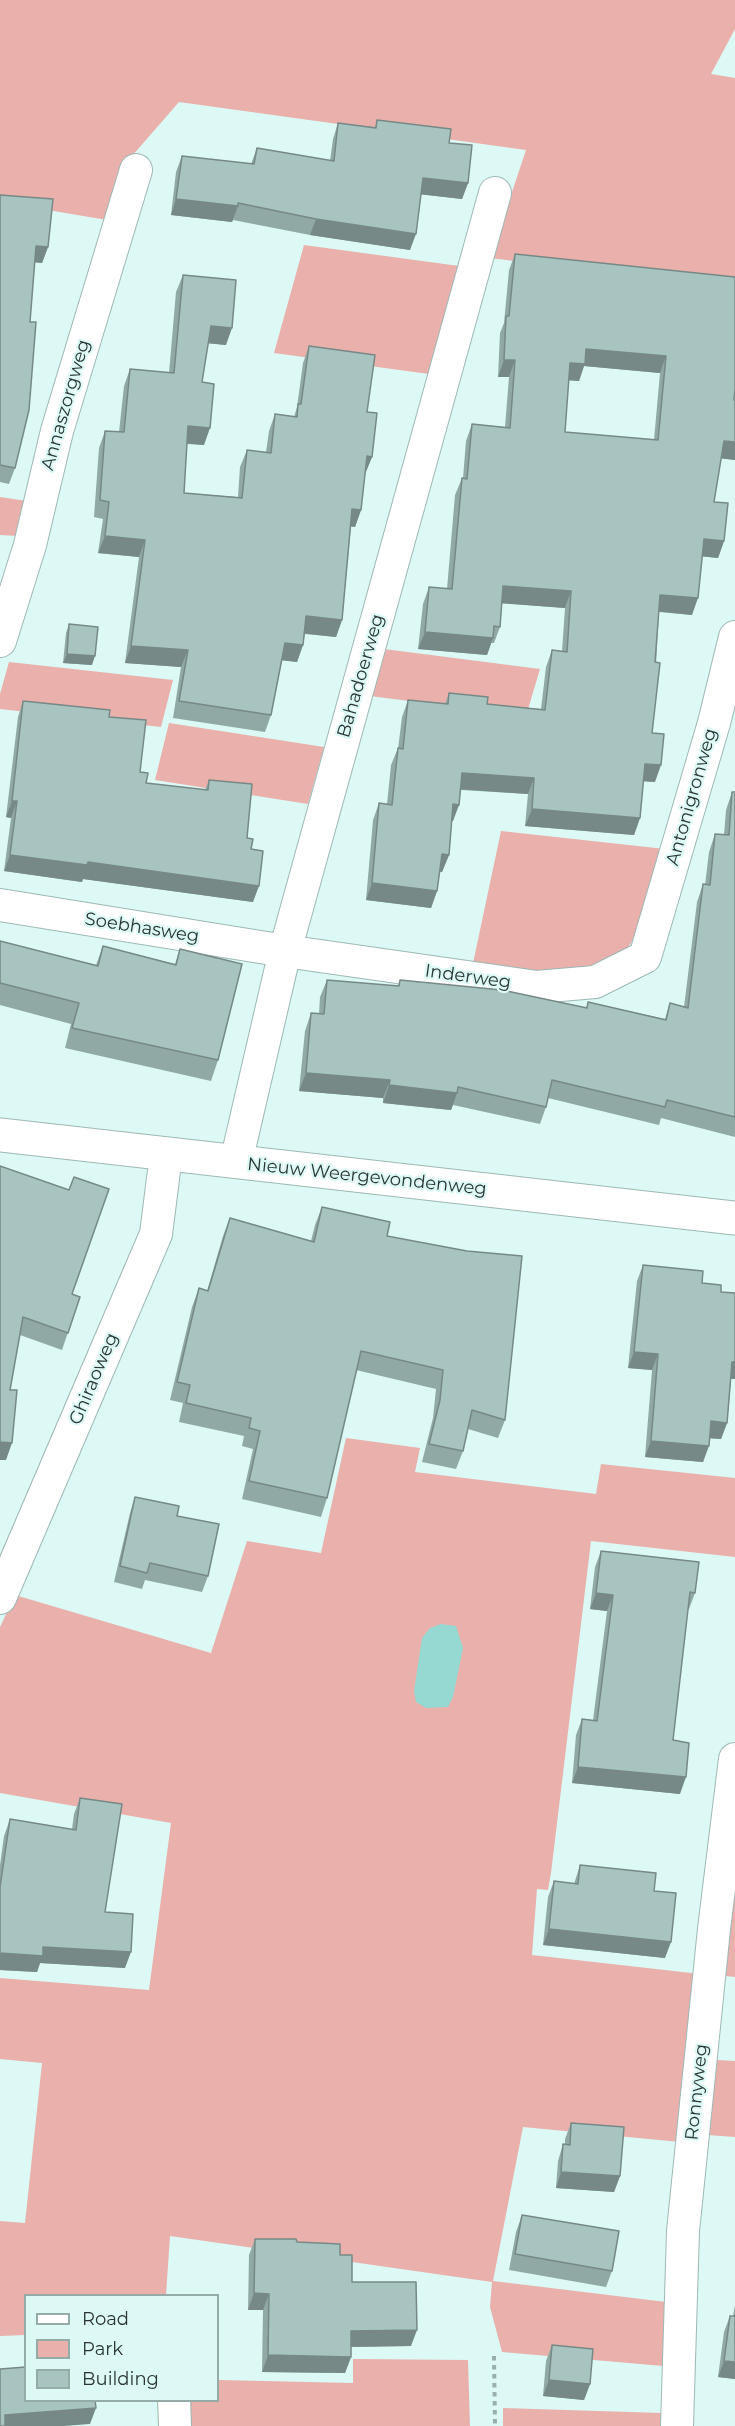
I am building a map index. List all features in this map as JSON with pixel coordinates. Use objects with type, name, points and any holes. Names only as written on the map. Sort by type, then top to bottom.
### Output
[{"type":"street","name":"Annaszorgweg","points":[[0,641],[30,545],[57,431],[136,170]]},
{"type":"street","name":"Bahadoerweg","points":[[236,1162],[285,951],[495,193]]},
{"type":"street","name":"Antonigronweg","points":[[645,957],[714,723],[735,636]]},
{"type":"street","name":"Soebhasweg","points":[[0,905],[285,951]]},
{"type":"street","name":"Inderweg","points":[[285,951],[537,987],[595,982],[645,957]]},
{"type":"street","name":"Nieuw Weergevondenweg","points":[[0,1135],[735,1218]]},
{"type":"street","name":"Ghiraoweg","points":[[0,1598],[156,1234],[166,1155]]},
{"type":"street","name":"Ronnyweg","points":[[677,2426],[683,2231],[714,1929],[735,1759]]},
{"type":"street","points":[[174,2402],[175,2426]]},
{"type":"path","points":[[494,2356],[495,2426]]},
{"type":"green space","points":[[0,0],[735,0],[735,29],[711,74],[735,78],[735,288],[490,258],[526,150],[179,102],[125,164],[107,220],[0,202]]},
{"type":"green space","points":[[304,245],[459,266],[429,374],[274,353]]},
{"type":"green space","points":[[0,497],[27,501],[17,536],[0,535]]},
{"type":"green space","points":[[384,649],[540,669],[526,716],[370,696]]},
{"type":"green space","points":[[9,662],[173,680],[161,727],[0,709],[0,694]]},
{"type":"green space","points":[[169,723],[324,747],[308,804],[155,780]]},
{"type":"green space","points":[[501,831],[665,849],[643,925],[623,955],[607,963],[555,974],[472,968]]},
{"type":"green space","points":[[346,1438],[420,1448],[415,1472],[596,1494],[601,1464],[735,1478],[735,1557],[591,1541],[551,1873],[548,1890],[537,1889],[532,1955],[700,1974],[680,2142],[523,2127],[493,2281],[666,2302],[663,2366],[502,2352],[490,2307],[492,2282],[170,2236],[166,2294],[24,2294],[24,2335],[0,2336],[0,2221],[25,2223],[42,2063],[0,2059],[0,1978],[149,1990],[171,1823],[0,1793],[0,1627],[15,1595],[211,1653],[247,1541],[321,1553]]},
{"type":"green space","points":[[735,1851],[735,1977],[716,1975]]},
{"type":"green space","points":[[717,2060],[735,2061],[735,2137],[708,2135]]},
{"type":"green space","points":[[353,2359],[468,2360],[470,2426],[191,2426],[190,2402],[219,2402],[219,2380],[353,2383]]},
{"type":"green space","points":[[503,2408],[662,2413],[662,2426],[503,2426]]},
{"type":"water","points":[[441,1624],[456,1626],[463,1648],[453,1697],[448,1707],[426,1708],[416,1702],[414,1691],[422,1638],[430,1628]]},
{"type":"building","points":[[377,120],[451,129],[449,143],[472,145],[468,183],[423,178],[416,234],[316,219],[238,203],[238,206],[176,199],[182,156],[254,164],[257,148],[334,161],[338,123],[376,128]]},
{"type":"building","points":[[0,195],[53,199],[48,247],[36,246],[30,322],[36,322],[29,410],[15,468],[0,465]]},
{"type":"building","points":[[515,254],[735,277],[735,442],[724,441],[714,502],[728,503],[724,541],[704,539],[698,598],[660,595],[655,662],[660,663],[652,733],[664,734],[661,765],[645,764],[640,818],[532,809],[534,778],[462,773],[459,805],[453,804],[449,855],[442,854],[437,891],[372,883],[379,803],[392,805],[398,748],[403,749],[408,700],[448,704],[449,693],[488,697],[487,704],[545,710],[552,650],[567,652],[571,591],[503,586],[500,627],[494,626],[493,638],[425,632],[429,587],[452,589],[462,478],[467,479],[472,424],[510,428],[515,360],[504,360],[506,316],[509,316]],"holes":[[[586,349],[666,356],[658,440],[565,432],[570,363],[585,364]]]},
{"type":"building","points":[[183,275],[236,280],[232,328],[211,326],[202,382],[214,384],[210,428],[188,426],[184,493],[242,498],[247,450],[271,453],[275,414],[297,417],[309,346],[375,355],[367,412],[377,413],[372,457],[367,456],[361,510],[352,509],[342,620],[306,616],[303,645],[285,643],[271,715],[179,701],[188,650],[131,646],[145,540],[105,536],[109,502],[100,500],[105,431],[124,432],[130,369],[174,373]]},
{"type":"building","points":[[69,624],[98,627],[95,656],[67,654]]},
{"type":"building","points":[[23,701],[110,710],[109,717],[146,720],[140,772],[148,773],[146,783],[208,790],[209,780],[252,784],[247,838],[253,839],[251,849],[263,851],[259,886],[88,862],[87,865],[10,855],[17,801],[12,801]]},
{"type":"building","points":[[732,792],[735,792],[735,1117],[667,1100],[665,1107],[552,1080],[546,1107],[458,1087],[457,1093],[389,1085],[390,1080],[306,1073],[311,1013],[324,1014],[327,980],[399,986],[400,980],[502,990],[587,1008],[588,1002],[666,1020],[670,1003],[688,1008],[703,884],[710,885],[715,834],[729,835]]},
{"type":"building","points":[[0,941],[98,966],[103,946],[176,965],[180,949],[242,964],[218,1060],[72,1028],[79,1003],[0,983]]},
{"type":"building","points":[[0,1166],[69,1190],[74,1177],[109,1189],[72,1294],[80,1297],[68,1333],[23,1317],[10,1390],[17,1390],[12,1443],[0,1442]]},
{"type":"building","points":[[322,1207],[390,1222],[387,1236],[467,1251],[522,1256],[505,1420],[472,1410],[463,1451],[429,1444],[440,1400],[443,1370],[361,1351],[327,1498],[249,1481],[260,1431],[249,1428],[251,1418],[186,1403],[190,1385],[177,1382],[199,1288],[208,1291],[230,1218],[314,1242]]},
{"type":"building","points":[[643,1265],[703,1271],[702,1283],[721,1285],[721,1292],[735,1293],[735,1362],[732,1362],[727,1423],[711,1421],[709,1446],[651,1441],[658,1354],[634,1352]]},
{"type":"building","points":[[135,1497],[179,1506],[177,1516],[219,1524],[208,1576],[150,1563],[147,1573],[120,1566]]},
{"type":"building","points":[[601,1551],[699,1562],[695,1593],[690,1592],[673,1740],[689,1743],[686,1777],[578,1767],[582,1719],[597,1721],[613,1595],[596,1593]]},
{"type":"building","points":[[80,1798],[122,1804],[105,1912],[133,1914],[131,1952],[43,1947],[43,1956],[0,1953],[0,1887],[10,1819],[76,1830]]},
{"type":"building","points":[[580,1865],[656,1873],[654,1891],[676,1893],[671,1942],[549,1929],[554,1881],[578,1884]]},
{"type":"building","points":[[571,2123],[624,2127],[620,2176],[561,2172],[563,2144],[570,2145]]},
{"type":"building","points":[[522,2215],[619,2231],[612,2271],[515,2254]]},
{"type":"building","points":[[255,2239],[296,2239],[297,2242],[340,2244],[340,2255],[352,2255],[352,2282],[416,2282],[417,2330],[351,2331],[351,2357],[268,2355],[269,2294],[254,2293]]},
{"type":"building","points":[[730,2316],[735,2316],[735,2362],[724,2361]]},
{"type":"building","points":[[552,2345],[593,2349],[590,2384],[549,2380]]},
{"type":"building","points":[[24,2367],[24,2402],[95,2402],[96,2408],[5,2415],[5,2426],[0,2426],[0,2369]]}]
